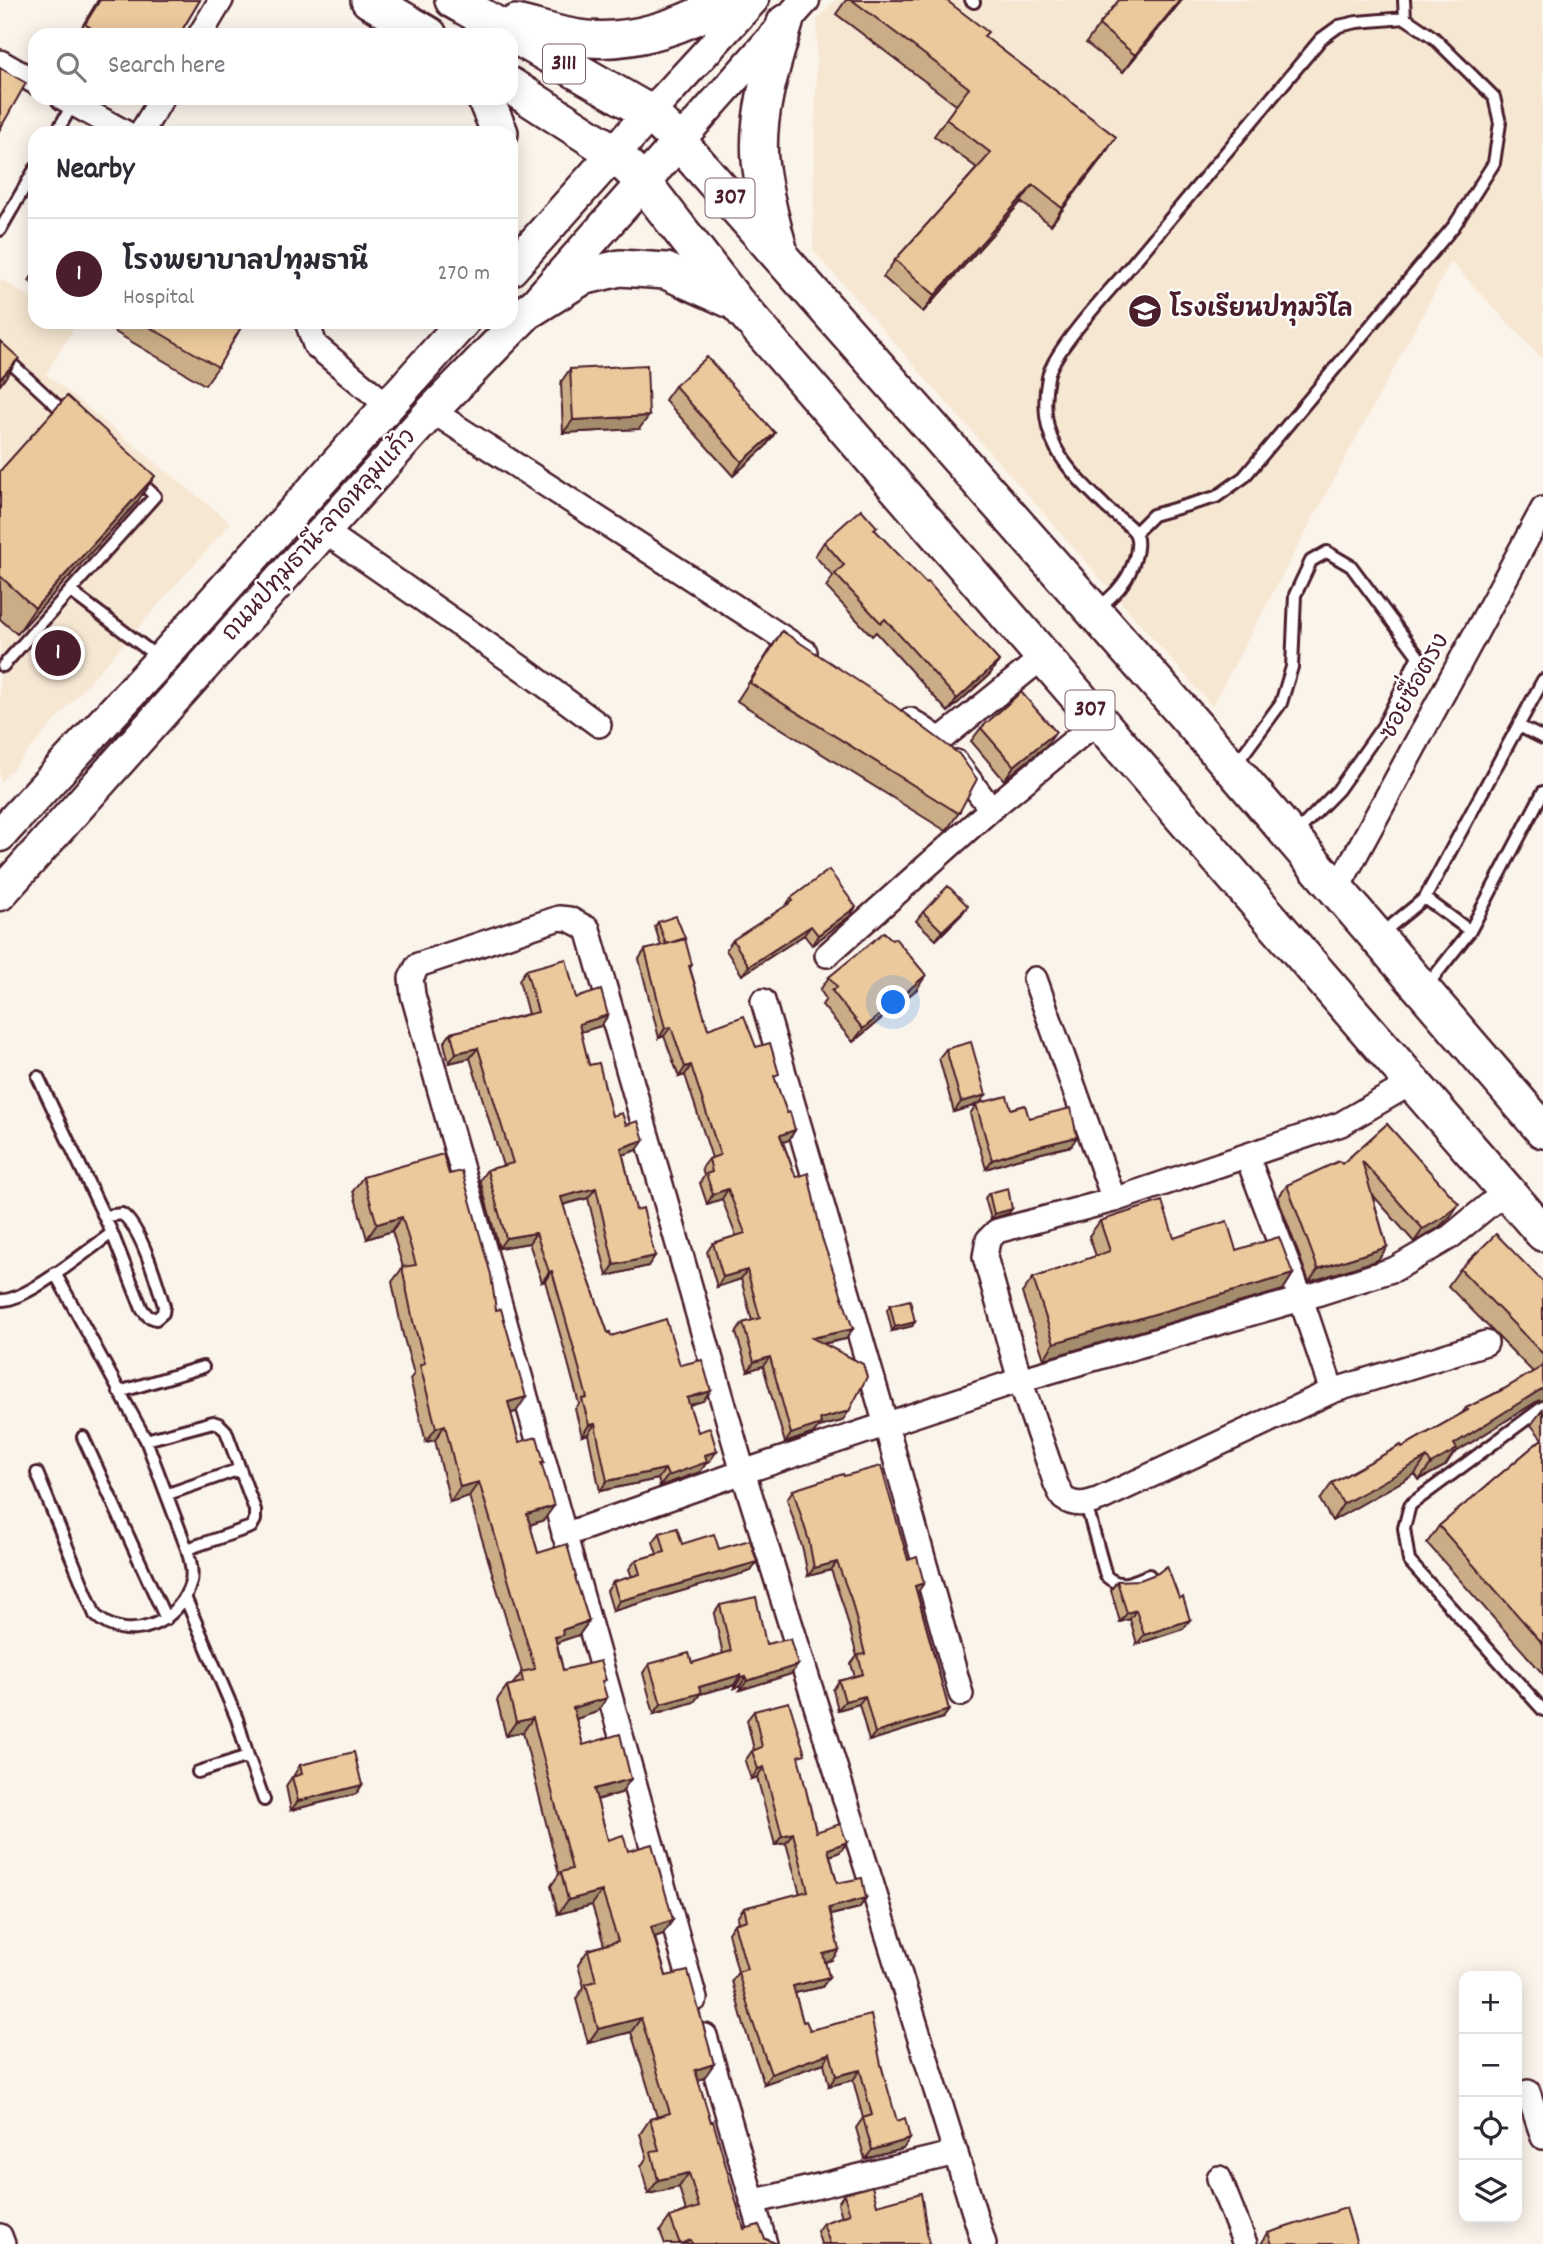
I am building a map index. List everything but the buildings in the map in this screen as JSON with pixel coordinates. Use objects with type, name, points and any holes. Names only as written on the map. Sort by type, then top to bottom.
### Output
[{"type":"main road","points":[[369,0],[417,28]]},
{"type":"main road","points":[[466,7],[579,38],[617,40],[660,30],[704,14],[729,0]]},
{"type":"main road","name":"3111","points":[[466,7],[502,28]]},
{"type":"main road","points":[[781,255],[768,206],[760,158],[762,116],[770,72],[795,12]]},
{"type":"main road","name":"3111","points":[[518,37],[650,113]]},
{"type":"main road","name":"3111","points":[[518,91],[613,152]]},
{"type":"main road","points":[[488,105],[497,126]]},
{"type":"main road","points":[[518,261],[650,113],[679,142]]},
{"type":"main road","name":"ถนนปทุมธานี-ลาดหลุมแก้ว","points":[[518,322],[679,142]]},
{"type":"main road","name":"307","points":[[679,142],[1233,769],[1543,1130]]},
{"type":"main road","points":[[613,152],[643,182]]},
{"type":"main road","name":"307","points":[[643,182],[736,302],[1543,1233]]},
{"type":"main road","points":[[531,309],[582,277],[620,268],[666,271],[736,302]]},
{"type":"main road","name":"ถนนปทุมธานี-ลาดหลุมแก้ว","points":[[0,835],[161,660],[457,329]]},
{"type":"main road","name":"ถนนปทุมธานี-ลาดหลุมแก้ว","points":[[0,894],[432,411],[512,329]]},
{"type":"street","points":[[204,28],[221,0]]},
{"type":"street","points":[[650,113],[754,0]]},
{"type":"street","points":[[679,142],[795,12]]},
{"type":"street","points":[[0,62],[28,78]]},
{"type":"street","points":[[75,105],[113,126]]},
{"type":"street","points":[[145,126],[158,105]]},
{"type":"street","points":[[309,329],[315,345],[388,406]]},
{"type":"street","points":[[432,411],[825,665]]},
{"type":"street","name":"ซอยซื่อตรง","points":[[1336,891],[1543,509]]},
{"type":"street","points":[[324,531],[599,725]]},
{"type":"street","points":[[940,740],[1043,657]]},
{"type":"street","points":[[894,710],[940,740],[991,809]]},
{"type":"street","points":[[827,955],[991,809],[1099,720]]},
{"type":"street","points":[[765,2244],[413,995],[411,978],[418,965],[559,918],[569,919],[589,929],[743,1472],[984,2244]]},
{"type":"street","points":[[1035,979],[1114,1200]]},
{"type":"street","points":[[763,1001],[961,1694]]},
{"type":"street","points":[[1413,1082],[1341,1124],[1114,1200],[997,1231],[988,1240],[985,1257],[1020,1380],[1063,1498],[1075,1504],[1086,1504],[1100,1499],[1332,1391],[1486,1343]]},
{"type":"street","points":[[1247,1156],[1301,1299],[1332,1391]]},
{"type":"street","points":[[564,1535],[1020,1380],[1395,1269],[1450,1237],[1506,1191]]},
{"type":"street","points":[[1528,2092],[1543,2137]]},
{"type":"street","points":[[752,2202],[957,2154]]},
{"type":"street","points":[[1219,2178],[1245,2244]]},
{"type":"street","points":[[0,2236],[3,2244]]},
{"type":"lane","points":[[1404,0],[1405,18]]},
{"type":"lane","points":[[1093,613],[1115,594],[1125,581],[1138,546],[1135,533],[1104,506],[1062,460],[1047,431],[1045,401],[1048,374],[1054,361],[1098,304],[1321,39],[1339,26],[1405,18],[1433,37],[1494,97],[1500,123],[1494,163],[1454,226],[1244,477],[1216,497],[1153,515],[1135,533]]},
{"type":"lane","points":[[59,126],[66,105]]},
{"type":"lane","points":[[0,230],[28,181]]},
{"type":"lane","points":[[0,353],[78,425]]},
{"type":"lane","points":[[3,666],[155,496],[126,469]]},
{"type":"lane","points":[[1233,769],[1282,703],[1292,667],[1295,595],[1311,561],[1327,552],[1350,566],[1418,656],[1383,726],[1338,790],[1291,838]]},
{"type":"lane","points":[[70,590],[161,660]]},
{"type":"lane","points":[[1376,937],[1425,898],[1543,680]]},
{"type":"lane","points":[[1518,726],[1543,738]]},
{"type":"lane","points":[[1423,992],[1470,931],[1543,792]]},
{"type":"lane","points":[[1425,898],[1470,931]]},
{"type":"lane","points":[[38,1077],[105,1216],[142,1309],[148,1316],[156,1319],[163,1313],[164,1306],[137,1233],[129,1219],[122,1214],[105,1216]]},
{"type":"lane","points":[[0,1300],[9,1301],[26,1293],[112,1233]]},
{"type":"lane","points":[[37,1472],[94,1615],[110,1626],[134,1629],[150,1627],[166,1619],[185,1597],[191,1581],[192,1567],[187,1549],[146,1440],[55,1273]]},
{"type":"lane","points":[[119,1392],[203,1367]]},
{"type":"lane","points":[[1543,1407],[1410,1505],[1404,1528],[1409,1561],[1543,1710]]},
{"type":"lane","points":[[146,1440],[213,1422],[226,1431],[255,1510],[253,1524],[187,1549]]},
{"type":"lane","points":[[83,1437],[166,1619]]},
{"type":"lane","points":[[168,1494],[240,1469]]},
{"type":"lane","points":[[1086,1504],[1106,1576],[1114,1583],[1120,1584],[1149,1575]]},
{"type":"lane","points":[[185,1597],[237,1719],[264,1800]]},
{"type":"lane","points":[[198,1772],[248,1756]]},
{"type":"shaded area","name":"โรงเรียนปทุมวิไล","points":[[835,0],[1543,0],[1543,360],[1451,262],[1212,706],[813,250],[817,20]]},
{"type":"shaded area","points":[[0,279],[28,296],[28,329],[74,329],[46,374],[231,523],[0,783]]},
{"type":"place","name":"โรงเรียนปทุมวิไล","points":[[1145,311]]},
{"type":"place","name":"โรงพยาบาลปทุมธานี","points":[[58,653]]}]
